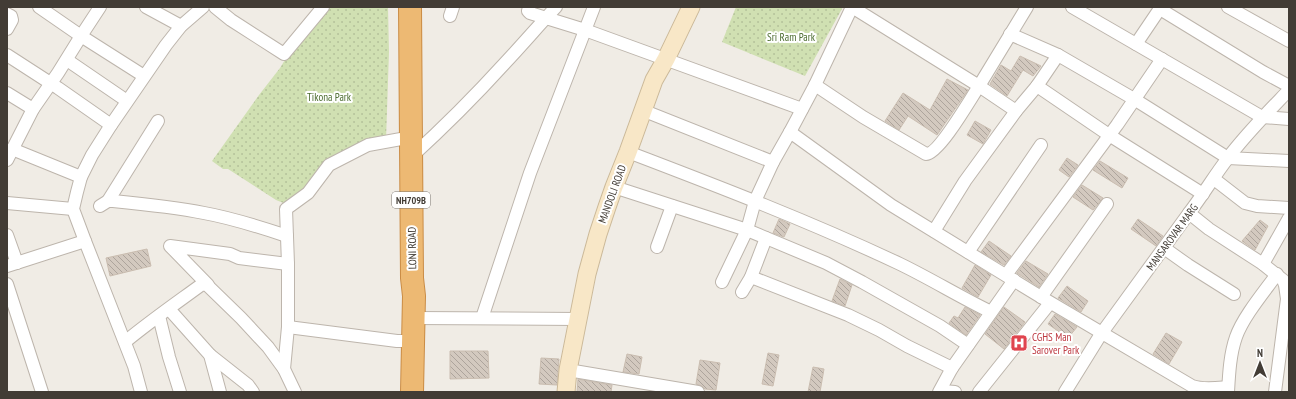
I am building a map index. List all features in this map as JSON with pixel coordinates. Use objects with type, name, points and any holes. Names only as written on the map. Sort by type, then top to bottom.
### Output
[{"type":"highway","name":"LONI ROAD","points":[[397,7],[407,146],[414,318],[409,341],[405,392]]},
{"type":"highway","name":"LONI ROAD","points":[[410,7],[407,146],[409,341],[412,392]]},
{"type":"street","points":[[81,177],[9,155],[33,109],[52,83],[100,7]]},
{"type":"street","points":[[146,7],[181,26]]},
{"type":"street","points":[[141,392],[134,366],[73,209],[76,192],[81,177],[92,155],[111,125],[166,45],[181,26],[203,7]]},
{"type":"street","points":[[215,7],[231,20],[284,54],[323,7]]},
{"type":"street","points":[[529,7],[528,11],[530,13],[585,30],[802,109]]},
{"type":"street","points":[[284,369],[288,327],[286,209],[308,193],[329,165],[368,145],[407,146],[435,136],[494,75],[556,7]]},
{"type":"street","points":[[482,318],[530,173],[594,7]]},
{"type":"street","name":"MANDOLI ROAD","points":[[566,392],[568,370],[587,274],[596,241],[614,187],[654,80],[666,60],[691,7]]},
{"type":"street","points":[[722,282],[747,230],[755,201],[773,162],[815,85],[852,7],[979,86],[1016,111]]},
{"type":"street","points":[[815,85],[870,121],[923,153],[929,154],[952,128],[1027,7]]},
{"type":"street","points":[[1074,7],[1262,117],[1289,118]]},
{"type":"street","points":[[1228,7],[1289,41]]},
{"type":"street","points":[[1136,44],[1161,8],[1263,72],[1289,86]]},
{"type":"street","points":[[45,9],[81,36],[144,76]]},
{"type":"street","points":[[7,14],[11,16],[12,20],[7,29]]},
{"type":"street","points":[[1010,34],[1058,55],[1134,99],[1228,158],[1289,161]]},
{"type":"street","points":[[7,55],[52,83],[111,125]]},
{"type":"street","points":[[934,231],[965,181],[1016,111],[1037,86],[1058,55]]},
{"type":"street","points":[[939,392],[952,368],[991,312],[1010,278],[1056,208],[1162,59]]},
{"type":"street","points":[[66,60],[127,101]]},
{"type":"street","points":[[1037,86],[1109,135],[1203,194]]},
{"type":"street","name":"MANSAROVAR MARG","points":[[1065,392],[1101,334],[1188,213],[1214,180],[1228,158],[1262,117],[1289,90]]},
{"type":"street","points":[[7,93],[33,109]]},
{"type":"street","points":[[642,110],[773,162]]},
{"type":"street","points":[[158,121],[104,203],[152,205],[205,213],[256,226],[287,236]]},
{"type":"street","points":[[790,132],[892,205],[1101,334],[1198,388],[1228,389],[1232,350],[1236,336],[1242,324],[1276,274]]},
{"type":"street","points":[[968,252],[1041,145]]},
{"type":"street","points":[[628,152],[755,201],[901,265],[991,312]]},
{"type":"street","points":[[1214,180],[1245,203],[1257,206],[1289,208]]},
{"type":"street","points":[[614,187],[747,230],[826,263],[940,326],[968,345]]},
{"type":"street","points":[[7,203],[73,209]]},
{"type":"street","points":[[979,392],[1045,300],[1107,204]]},
{"type":"street","points":[[657,246],[672,206]]},
{"type":"street","points":[[1188,213],[1209,229],[1263,264],[1283,280],[1286,285],[1287,314],[1275,392]]},
{"type":"street","points":[[1263,264],[1289,218]]},
{"type":"street","points":[[7,235],[12,264],[85,241]]},
{"type":"street","points":[[742,292],[751,277],[766,238]]},
{"type":"street","points":[[288,264],[239,258],[230,254],[170,246],[268,348],[284,369],[295,392]]},
{"type":"street","points":[[1164,248],[1234,294]]},
{"type":"street","points":[[751,277],[848,315],[952,368]]},
{"type":"street","points":[[7,284],[42,392]]},
{"type":"street","points":[[125,342],[201,285],[208,285]]},
{"type":"street","points":[[164,312],[210,354],[248,385],[253,392]]},
{"type":"street","points":[[164,312],[169,357],[180,392]]},
{"type":"street","points":[[414,318],[579,319]]},
{"type":"street","points":[[288,327],[396,341],[409,341]]},
{"type":"street","points":[[210,354],[220,392]]},
{"type":"street","points":[[568,370],[698,392]]},
{"type":"street","points":[[939,392],[956,392]]},
{"type":"green space","name":"Tikona Park","points":[[327,7],[388,7],[389,52],[386,140],[363,145],[286,204],[276,200],[228,169],[223,169],[212,161],[280,68],[294,45]]},
{"type":"green space","name":"Sri Ram Park","points":[[736,7],[843,7],[805,76],[722,42]]},
{"type":"building","points":[[1020,56],[1041,66],[1033,76],[1023,70],[1007,96],[990,84],[1001,65],[1011,71]]},
{"type":"building","points":[[947,79],[968,90],[937,135],[908,116],[899,130],[885,121],[903,93],[930,110]]},
{"type":"building","points":[[975,121],[991,130],[983,144],[967,135]]},
{"type":"building","points":[[1067,158],[1078,165],[1069,177],[1059,170]]},
{"type":"building","points":[[1100,161],[1128,178],[1122,188],[1093,170]]},
{"type":"building","points":[[1082,185],[1103,198],[1093,210],[1073,197]]},
{"type":"building","points":[[779,219],[790,224],[784,237],[773,233]]},
{"type":"building","points":[[1138,219],[1163,236],[1156,246],[1131,229]]},
{"type":"building","points":[[1260,220],[1268,226],[1255,250],[1242,241]]},
{"type":"building","points":[[989,241],[1011,256],[1004,265],[981,252]]},
{"type":"building","points":[[147,249],[151,266],[110,276],[106,258]]},
{"type":"building","points":[[1026,261],[1048,274],[1039,287],[1017,273]]},
{"type":"building","points":[[975,265],[991,275],[978,297],[962,288]]},
{"type":"building","points":[[840,279],[852,285],[845,306],[832,301]]},
{"type":"building","points":[[1067,286],[1088,301],[1081,312],[1058,298]]},
{"type":"building","points":[[965,307],[980,315],[966,335],[949,323],[954,316],[958,318]]},
{"type":"building","points":[[1004,307],[1025,322],[1004,349],[985,334]]},
{"type":"building","points":[[1055,314],[1077,327],[1068,338],[1048,324]]},
{"type":"building","points":[[1166,333],[1182,342],[1169,364],[1153,354]]},
{"type":"building","points":[[450,351],[488,351],[489,378],[450,379]]},
{"type":"building","points":[[768,353],[779,355],[773,386],[762,384]]},
{"type":"building","points":[[627,354],[642,357],[639,374],[623,372]]},
{"type":"building","points":[[541,358],[559,359],[557,385],[539,384]]},
{"type":"building","points":[[700,360],[720,363],[716,390],[705,389],[696,384]]},
{"type":"building","points":[[813,367],[824,369],[820,392],[808,392]]},
{"type":"building","points":[[578,379],[612,385],[611,392],[577,392]]},
{"type":"place","name":"CGHS Man Sarover Park","points":[[1019,343]]}]
